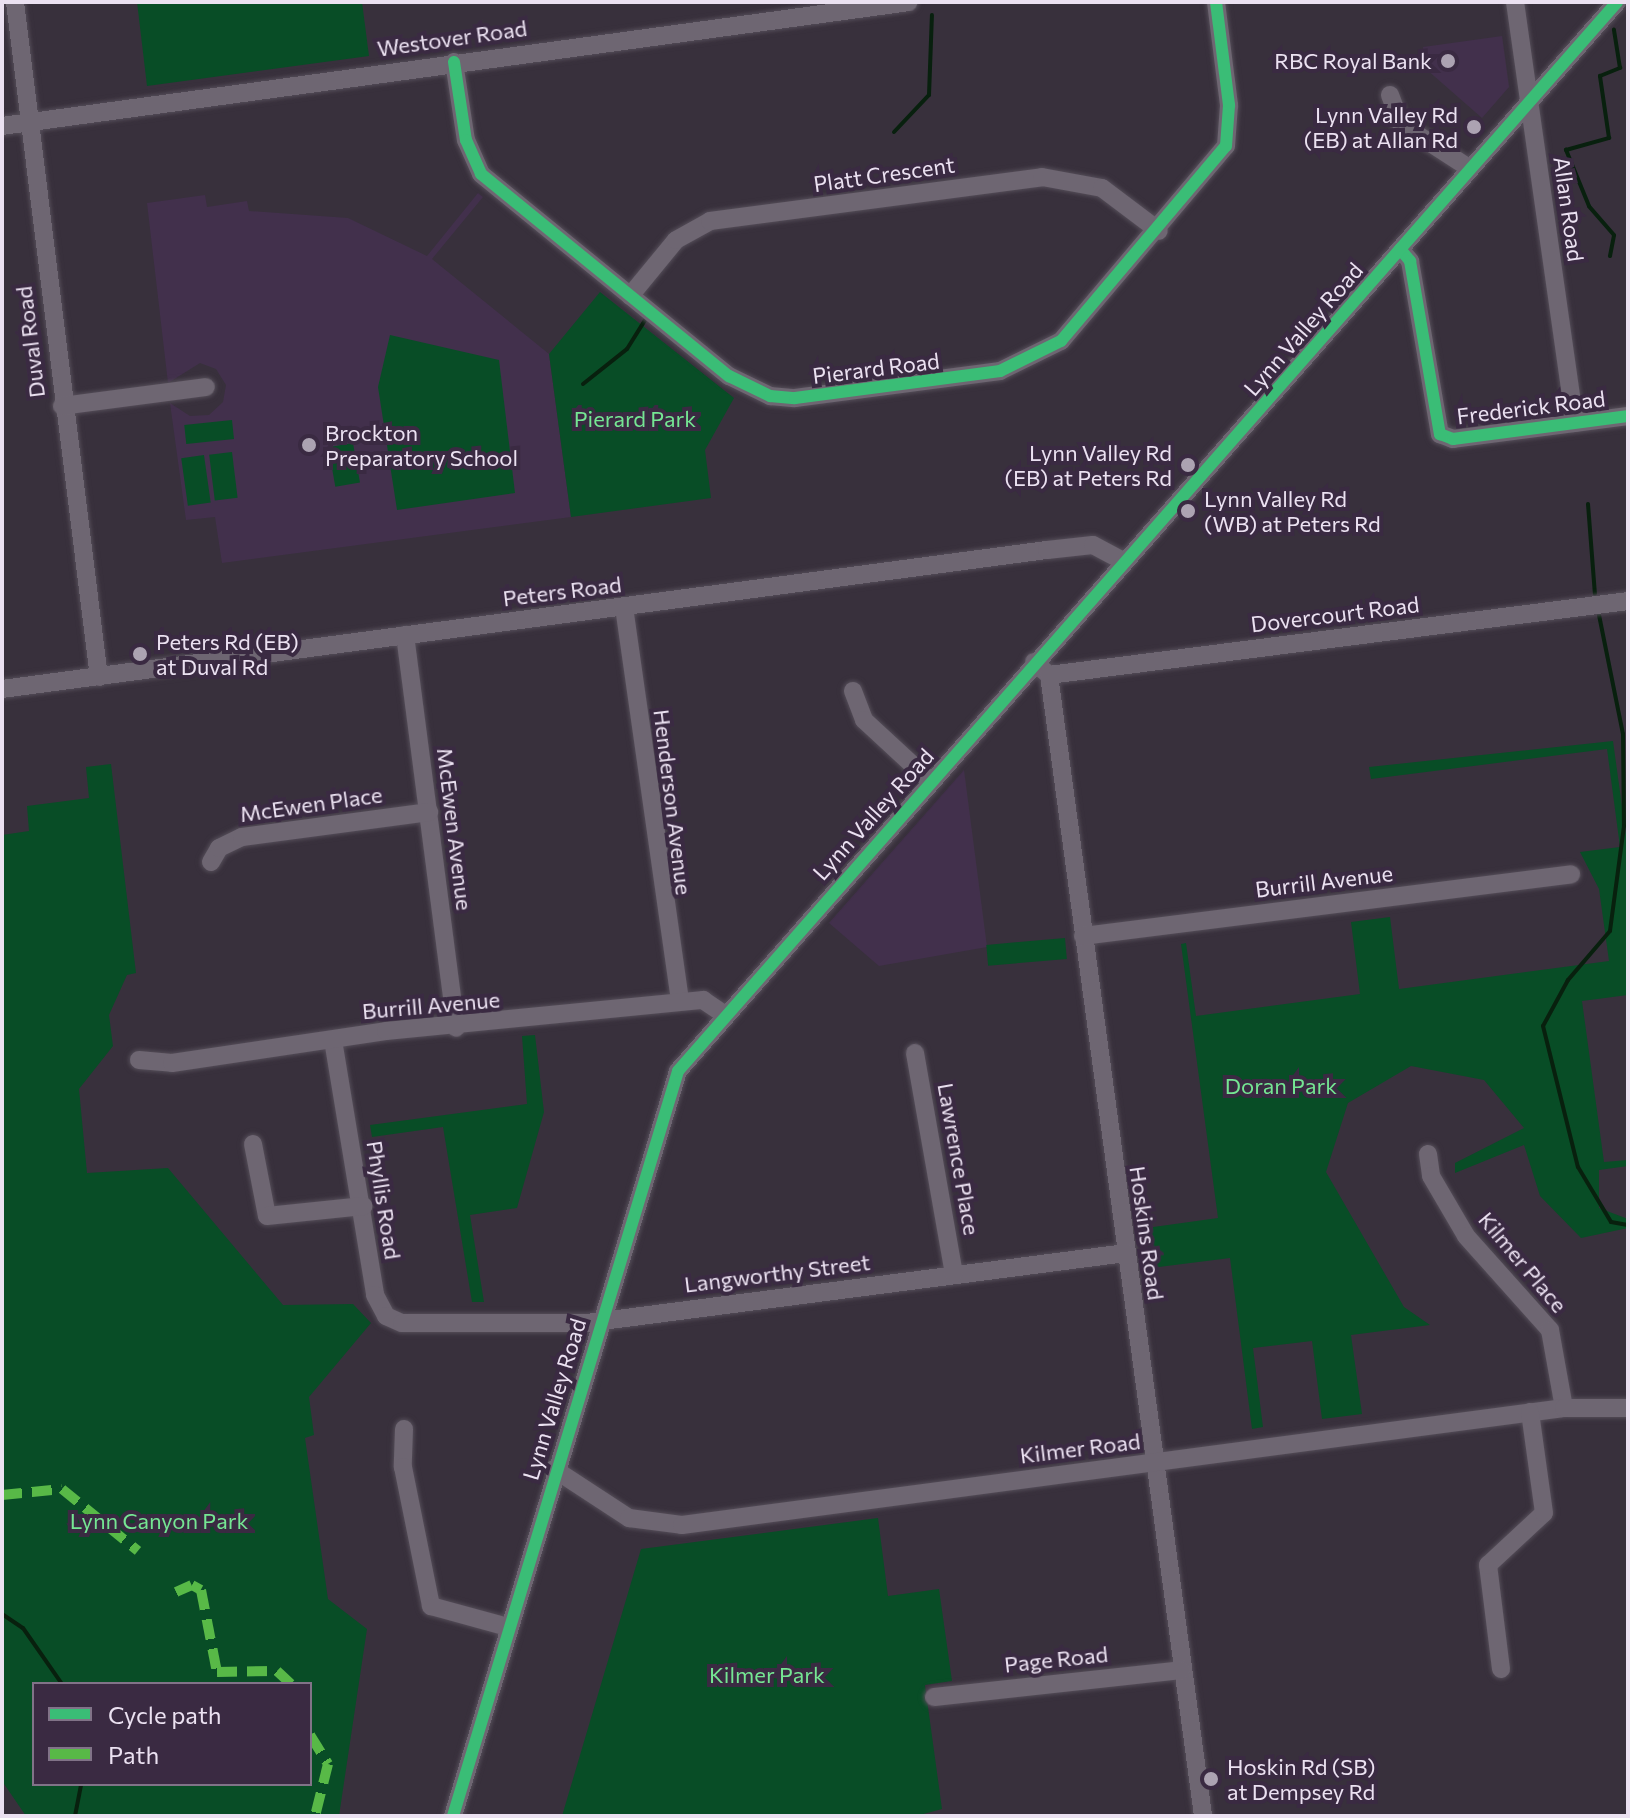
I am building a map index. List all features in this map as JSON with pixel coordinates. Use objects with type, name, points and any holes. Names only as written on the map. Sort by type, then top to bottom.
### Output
[{"type":"street","name":"Duval Road","points":[[15,2],[62,406],[99,677]]},
{"type":"street","name":"Westover Road","points":[[2,126],[29,118],[454,62],[767,11],[909,2]]},
{"type":"street","name":"Pierard Road","points":[[454,62],[466,140],[481,174],[747,388],[770,396],[819,396],[1021,365],[1078,324],[1159,231],[1226,146],[1229,105],[1216,2]]},
{"type":"street","name":"Allan Road","points":[[1515,2],[1575,423]]},
{"type":"street","name":"Lynn Valley Road","points":[[453,1816],[598,1321],[672,1082],[724,1014],[1617,2]]},
{"type":"street","points":[[1390,95],[1401,124],[1469,168]]},
{"type":"street","name":"Platt Crescent","points":[[630,296],[676,240],[710,221],[1042,177],[1102,188],[1159,231]]},
{"type":"street","name":"Frederick Road","points":[[1400,249],[1410,261],[1440,434],[1453,439],[1628,416]]},
{"type":"street","points":[[62,406],[206,387]]},
{"type":"street","name":"Peters Road","points":[[2,689],[1093,545],[1123,561]]},
{"type":"street","name":"Dovercourt Road","points":[[1049,675],[1628,601]]},
{"type":"street","name":"Henderson Avenue","points":[[624,607],[680,1001]]},
{"type":"street","name":"McEwen Avenue","points":[[405,635],[456,1028]]},
{"type":"street","points":[[1034,662],[1049,675]]},
{"type":"street","name":"Hoskins Road","points":[[1049,675],[1203,1816]]},
{"type":"street","points":[[853,691],[864,720],[930,781]]},
{"type":"street","name":"McEwen Place","points":[[211,862],[219,848],[242,837],[429,812]]},
{"type":"street","name":"Burrill Avenue","points":[[1083,936],[1571,874]]},
{"type":"street","name":"Burrill Avenue","points":[[139,1060],[172,1063],[333,1040],[680,1001],[703,1000],[724,1014]]},
{"type":"street","name":"Phyllis Road","points":[[333,1040],[381,1310],[402,1323],[434,1324]]},
{"type":"street","name":"Lawrence Place","points":[[915,1053],[954,1274]]},
{"type":"street","points":[[253,1144],[267,1216],[363,1206]]},
{"type":"street","name":"Kilmer Place","points":[[1428,1154],[1431,1176],[1466,1236],[1550,1330],[1564,1408]]},
{"type":"street","name":"Langworthy Street","points":[[434,1324],[598,1321],[1126,1253]]},
{"type":"street","name":"Kilmer Road","points":[[554,1469],[629,1518],[661,1525],[1530,1412],[1564,1408],[1628,1408]]},
{"type":"street","points":[[1501,1669],[1488,1565],[1544,1513],[1530,1412]]},
{"type":"street","points":[[404,1429],[403,1467],[431,1606],[508,1627]]},
{"type":"street","name":"Page Road","points":[[934,1697],[1182,1670]]},
{"type":"shaded area","points":[[1502,36],[1509,87],[1482,118],[1426,69],[1423,47]]},
{"type":"shaded area","points":[[478,193],[483,197],[432,259],[549,354],[571,517],[222,563],[215,517],[186,520],[170,403],[190,416],[209,415],[223,402],[226,385],[216,369],[200,363],[168,383],[147,203],[205,195],[207,207],[247,201],[249,211],[348,218],[427,256]]},
{"type":"shaded area","points":[[964,770],[987,947],[879,966],[829,923]]},
{"type":"green space","points":[[137,2],[362,2],[369,56],[147,86]]},
{"type":"green space","name":"Pierard Park","points":[[600,292],[734,398],[705,450],[711,498],[571,517],[549,354]]},
{"type":"green space","points":[[390,335],[499,360],[515,493],[397,510],[378,387]]},
{"type":"green space","points":[[232,420],[234,439],[186,444],[184,425]]},
{"type":"green space","points":[[353,443],[360,482],[335,487],[328,447]]},
{"type":"green space","points":[[232,452],[238,498],[215,500],[209,455]]},
{"type":"green space","points":[[204,455],[211,503],[188,506],[181,458]]},
{"type":"green space","name":"Doran Park","points":[[1613,741],[1628,850],[1628,995],[1582,1001],[1604,1162],[1628,1160],[1628,1166],[1599,1170],[1599,1208],[1628,1219],[1628,1228],[1581,1238],[1540,1196],[1524,1145],[1455,1173],[1455,1163],[1524,1128],[1484,1080],[1411,1066],[1348,1103],[1326,1172],[1404,1307],[1430,1325],[1351,1335],[1362,1414],[1322,1419],[1312,1341],[1253,1348],[1263,1427],[1252,1429],[1230,1258],[1151,1268],[1146,1228],[1218,1218],[1181,944],[1186,943],[1196,1016],[1360,994],[1351,922],[1390,917],[1399,989],[1609,961],[1599,889],[1580,852],[1620,847],[1607,749],[1371,779],[1369,767]]},
{"type":"green space","name":"Lynn Canyon Park","points":[[111,764],[136,973],[127,975],[109,1015],[113,1046],[79,1089],[87,1173],[168,1168],[283,1305],[353,1304],[371,1323],[309,1397],[314,1435],[305,1438],[328,1599],[367,1629],[339,1816],[26,1816],[2,1781],[2,835],[29,831],[27,806],[89,798],[86,767]]},
{"type":"green space","points":[[1065,938],[1067,959],[988,966],[986,945]]},
{"type":"green space","points":[[535,1035],[544,1112],[517,1208],[470,1215],[484,1302],[472,1302],[443,1127],[372,1137],[370,1125],[527,1104],[522,1036]]},
{"type":"green space","name":"Kilmer Park","points":[[878,1518],[888,1596],[939,1589],[952,1681],[925,1685],[942,1809],[916,1816],[562,1816],[641,1549]]},
{"type":"waterway","points":[[894,132],[929,95],[932,15]]},
{"type":"waterway","points":[[1610,256],[1614,235],[1589,206],[1566,150],[1609,138],[1600,76],[1620,68],[1614,29]]},
{"type":"waterway","points":[[583,384],[627,349],[645,320]]},
{"type":"waterway","points":[[1588,504],[1595,594]]},
{"type":"waterway","points":[[1599,615],[1623,734],[1624,826],[1610,931],[1568,980],[1543,1026],[1578,1167],[1611,1222],[1628,1225]]},
{"type":"waterway","points":[[2,1614],[23,1628],[61,1682]]},
{"type":"waterway","points":[[75,1816],[81,1786]]},
{"type":"marked path","points":[[2,1495],[62,1489],[138,1551]]},
{"type":"marked path","points":[[176,1592],[192,1585],[201,1590],[217,1672],[277,1671],[289,1682]]},
{"type":"marked path","points":[[312,1738],[328,1764],[315,1816]]},
{"type":"cycle path","points":[[454,62],[466,140],[481,174],[729,376],[770,396],[795,398],[1000,371],[1061,341],[1226,146],[1229,105],[1216,2]]},
{"type":"cycle path","points":[[453,1816],[678,1071],[1617,2]]},
{"type":"cycle path","points":[[1400,249],[1410,261],[1440,434],[1453,439],[1628,416]]},
{"type":"place","name":"RBC Royal Bank","points":[[1448,61]]},
{"type":"place","name":"Lynn Valley Rd (EB) at Allan Rd","points":[[1474,127]]},
{"type":"place","name":"Brockton Preparatory School","points":[[309,445]]},
{"type":"place","name":"Lynn Valley Rd (EB) at Peters Rd","points":[[1188,465]]},
{"type":"place","name":"Lynn Valley Rd (WB) at Peters Rd","points":[[1188,511]]},
{"type":"place","name":"Peters Rd (EB) at Duval Rd","points":[[140,654]]},
{"type":"place","name":"Hoskin Rd (SB) at Dempsey Rd","points":[[1211,1779]]}]
